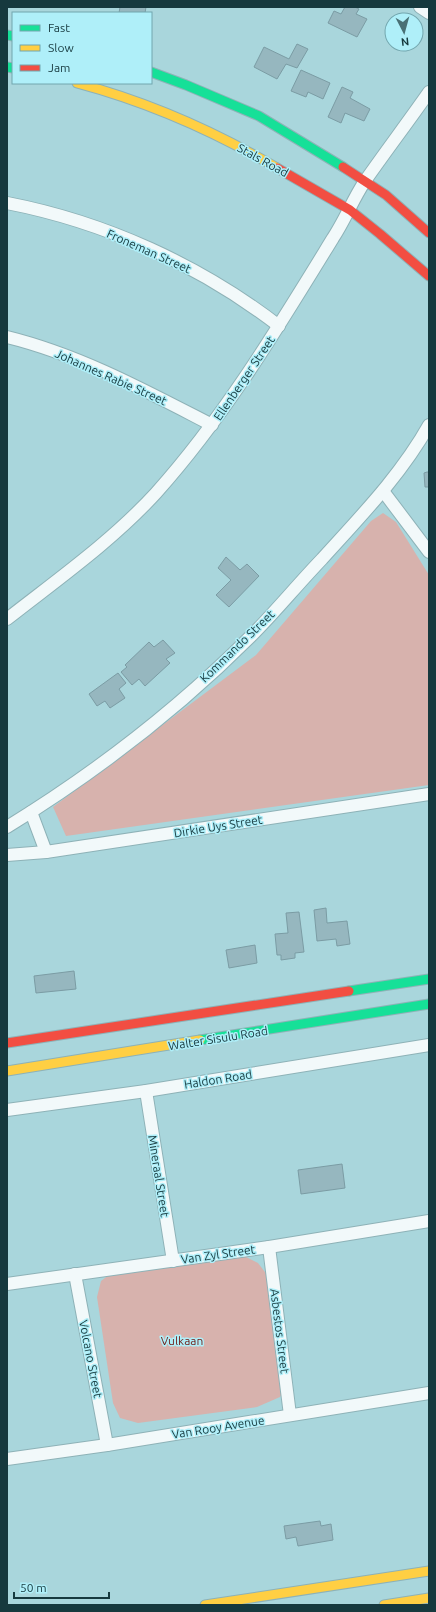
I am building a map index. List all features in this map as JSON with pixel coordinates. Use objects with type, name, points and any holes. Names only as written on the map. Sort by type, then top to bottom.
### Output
[{"type":"main road","points":[[152,72],[259,116],[297,138],[386,195],[429,233]]},
{"type":"main road","name":"Stals Road","points":[[80,84],[150,106],[200,127],[254,154],[349,209],[399,249],[429,276]]},
{"type":"main road","points":[[7,1044],[368,995],[429,979]]},
{"type":"main road","points":[[368,995],[371,1014]]},
{"type":"main road","name":"Walter Sisulu Road","points":[[7,1071],[177,1041],[371,1014],[429,1004]]},
{"type":"main road","points":[[205,1605],[429,1571]]},
{"type":"main road","points":[[384,1605],[429,1598]]},
{"type":"street","points":[[420,7],[429,13]]},
{"type":"street","name":"Ellenberger Street","points":[[7,619],[117,532],[155,494],[212,425],[279,326],[344,222],[349,209],[365,182],[429,92]]},
{"type":"street","name":"Froneman Street","points":[[7,203],[61,216],[160,252],[250,303],[279,326]]},
{"type":"street","name":"Johannes Rabie Street","points":[[7,337],[71,356],[135,385],[212,425]]},
{"type":"street","name":"Kommando Street","points":[[7,827],[32,812],[109,758],[190,692],[252,635],[383,491],[422,437],[429,424]]},
{"type":"street","points":[[383,491],[429,552]]},
{"type":"street","name":"Dirkie Uys Street","points":[[7,855],[46,852],[429,794]]},
{"type":"street","points":[[32,812],[46,852]]},
{"type":"street","name":"Haldon Road","points":[[7,1110],[146,1091],[429,1045]]},
{"type":"street","name":"Mineraal Street","points":[[146,1091],[173,1261]]},
{"type":"street","name":"Van Zyl Street","points":[[7,1284],[269,1247],[429,1221]]},
{"type":"street","name":"Asbestos Street","points":[[269,1247],[290,1415]]},
{"type":"street","name":"Volcano Street","points":[[75,1274],[107,1445]]},
{"type":"street","name":"Van Rooy Avenue","points":[[7,1459],[107,1445],[429,1393]]},
{"type":"green space","points":[[383,513],[396,522],[429,575],[429,785],[66,836],[53,807],[256,655],[371,521]]},
{"type":"green space","name":"Vulkaan","points":[[240,1254],[258,1263],[268,1276],[287,1383],[280,1397],[257,1407],[138,1423],[120,1418],[113,1403],[97,1297],[101,1281],[114,1271]]},
{"type":"building","points":[[120,7],[146,7],[145,12],[119,12]]},
{"type":"building","points":[[345,7],[355,7],[359,9],[356,14],[367,19],[357,37],[328,23],[334,11],[341,14]]},
{"type":"building","points":[[297,44],[308,49],[297,68],[286,64],[277,79],[254,67],[264,47],[289,59]]},
{"type":"building","points":[[301,70],[330,83],[323,99],[308,92],[306,97],[291,91]]},
{"type":"building","points":[[342,87],[353,92],[350,98],[370,109],[364,121],[345,113],[341,123],[328,117]]},
{"type":"building","points":[[429,472],[429,487],[425,487],[424,473]]},
{"type":"building","points":[[226,557],[240,570],[247,564],[259,576],[229,607],[216,595],[231,580],[218,568]]},
{"type":"building","points":[[163,640],[175,653],[166,659],[170,663],[145,686],[139,679],[132,685],[121,672],[127,667],[125,665],[149,642],[154,647]]},
{"type":"building","points":[[118,673],[126,683],[119,689],[125,698],[110,708],[105,701],[97,706],[89,694]]},
{"type":"building","points":[[326,908],[327,923],[347,921],[350,944],[337,946],[336,939],[317,941],[314,910]]},
{"type":"building","points":[[299,912],[304,952],[295,953],[295,958],[281,960],[281,955],[277,955],[275,934],[288,933],[286,913]]},
{"type":"building","points":[[255,945],[257,963],[229,968],[226,950]]},
{"type":"building","points":[[74,971],[76,989],[36,993],[34,976]]},
{"type":"building","points":[[342,1164],[345,1188],[301,1194],[298,1170]]},
{"type":"building","points":[[320,1521],[321,1526],[331,1524],[333,1540],[298,1546],[296,1537],[286,1539],[284,1526]]},
{"type":"traffic: fast","points":[[7,35],[12,36]]},
{"type":"traffic: fast","points":[[7,67],[12,68]]},
{"type":"traffic: fast","points":[[152,72],[259,116],[343,167]]},
{"type":"traffic: fast","points":[[349,991],[429,979]]},
{"type":"traffic: fast","points":[[200,1040],[429,1004]]},
{"type":"traffic: slow","points":[[80,84],[155,108],[205,130],[277,168]]},
{"type":"traffic: slow","points":[[7,1071],[200,1040]]},
{"type":"traffic: slow","points":[[205,1605],[429,1571]]},
{"type":"traffic: slow","points":[[384,1605],[429,1598]]},
{"type":"traffic: jam","points":[[343,167],[386,195],[429,233]]},
{"type":"traffic: jam","points":[[277,168],[350,210],[429,276]]},
{"type":"traffic: jam","points":[[7,1043],[349,991]]}]
